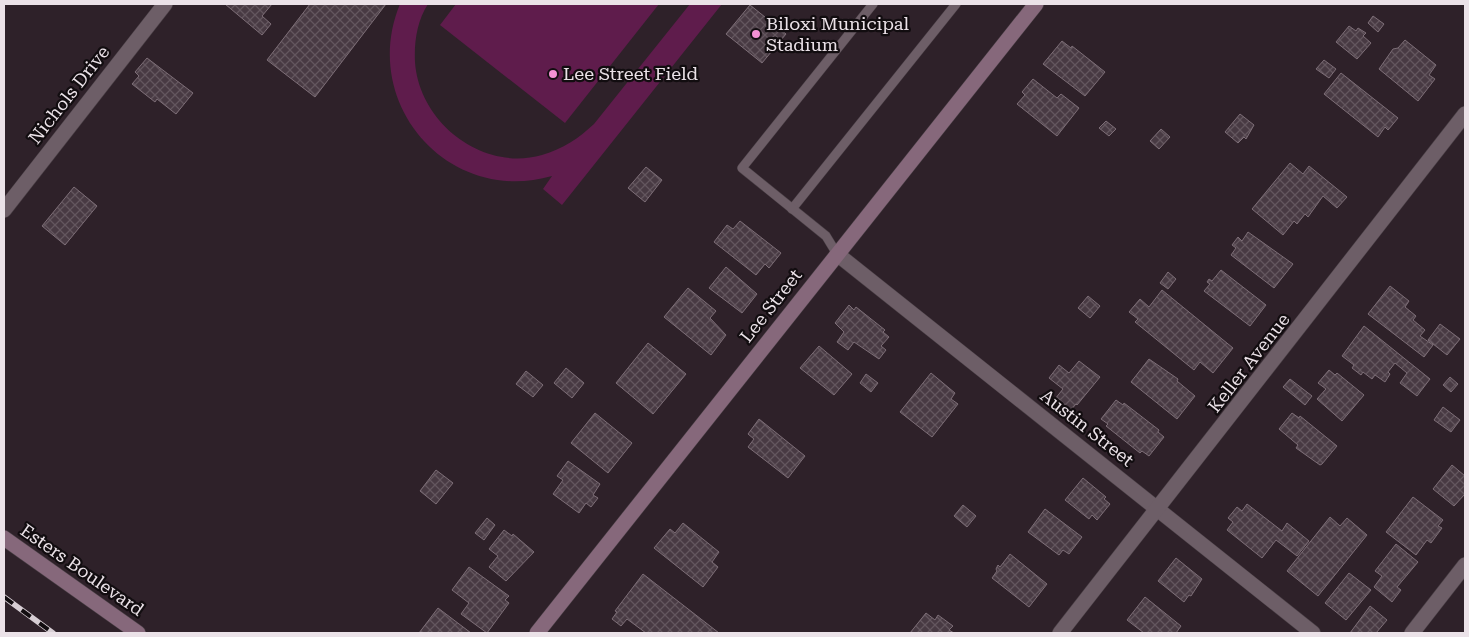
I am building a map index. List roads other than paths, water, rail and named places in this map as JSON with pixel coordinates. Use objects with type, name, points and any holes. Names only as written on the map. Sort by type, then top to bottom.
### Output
[{"type":"street","name":"Nichols Drive","points":[[4,210],[166,4]]},
{"type":"street","name":"Lee Street","points":[[536,633],[1036,4]]},
{"type":"street","name":"Keller Avenue","points":[[1060,633],[1159,509],[1465,114]]},
{"type":"street","name":"Austin Street","points":[[837,254],[1313,633]]},
{"type":"street","name":"Esters Boulevard","points":[[4,538],[138,633]]},
{"type":"street","points":[[1412,633],[1465,565]]},
{"type":"lane","points":[[837,254],[826,236],[742,168],[873,4]]},
{"type":"lane","points":[[792,209],[956,4]]},
{"type":"railway","points":[[4,597],[53,633]]},
{"type":"place","name":"Biloxi Municipal Stadium","points":[[756,34]]},
{"type":"place","name":"Lee Street Field","points":[[553,74]]}]
